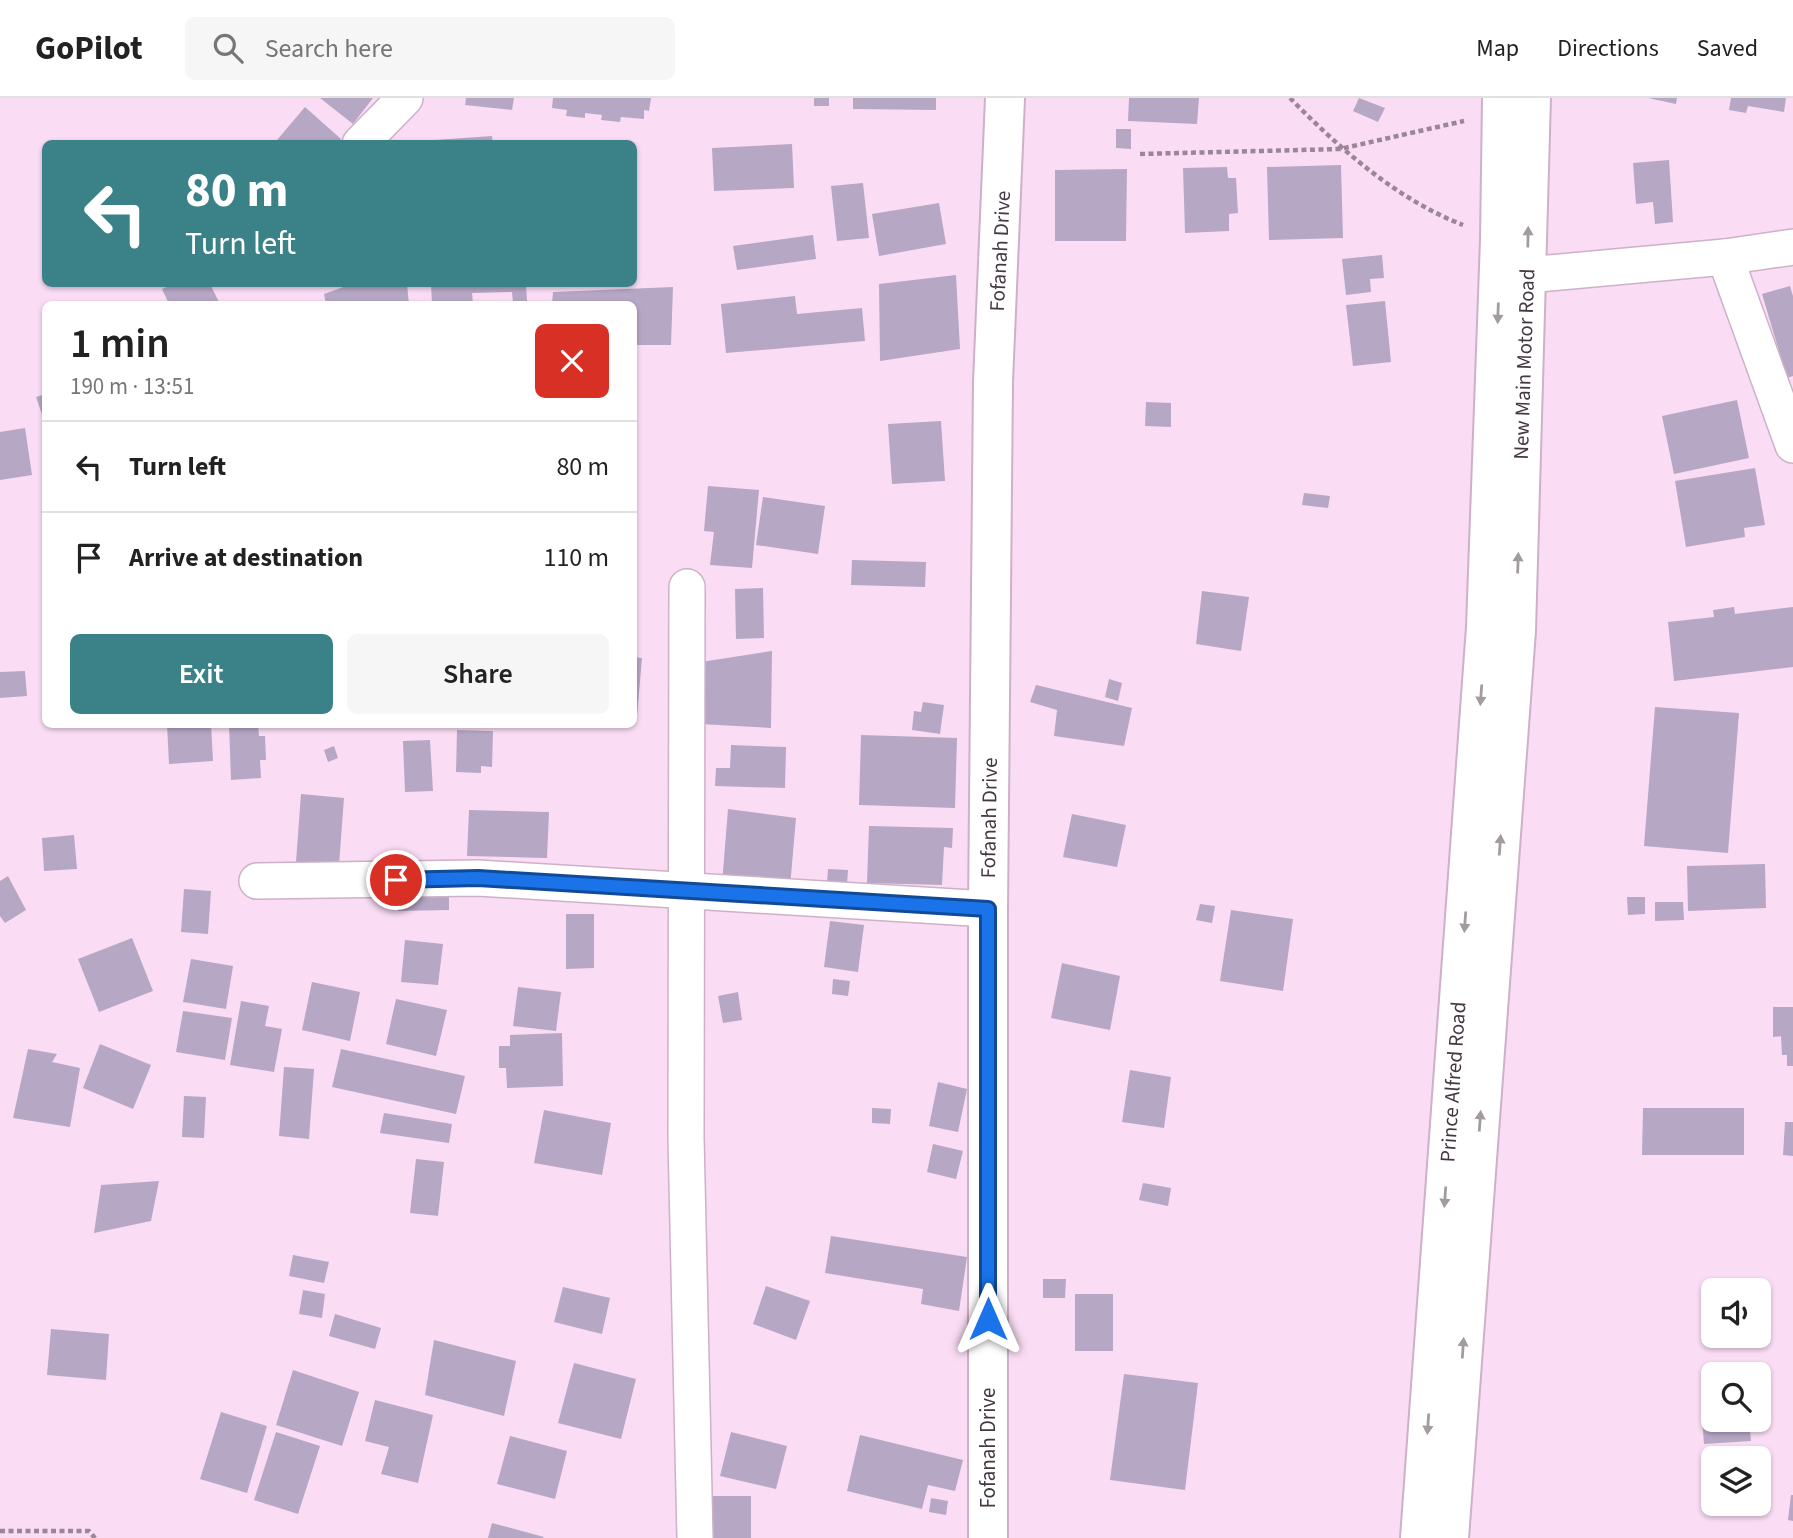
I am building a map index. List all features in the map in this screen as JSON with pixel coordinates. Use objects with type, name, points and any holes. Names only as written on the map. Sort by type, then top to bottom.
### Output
[{"type":"main road","name":"Fofanah Drive","points":[[988,1538],[988,909],[993,382],[1005,98]]},
{"type":"main road","name":"New Main Motor Road","points":[[1501,629],[1500,240],[1512,103]]},
{"type":"main road","name":"New Main Motor Road","points":[[1501,629],[1527,275],[1512,103]]},
{"type":"main road","name":"Prince Alfred Road","points":[[1420,1538],[1501,629]]},
{"type":"main road","name":"Prince Alfred Road","points":[[1449,1538],[1501,629]]},
{"type":"street","points":[[364,140],[405,98]]},
{"type":"street","points":[[1527,275],[1725,257],[1793,247]]},
{"type":"street","points":[[1725,257],[1793,444]]},
{"type":"street","points":[[687,587],[685,890],[695,1538]]},
{"type":"street","points":[[257,881],[478,878],[988,909]]},
{"type":"path","points":[[1290,98],[1340,149],[1440,216],[1500,240]]},
{"type":"path","points":[[1140,154],[1340,149],[1512,103]]},
{"type":"path","points":[[0,1531],[89,1531],[95,1538]]},
{"type":"building","points":[[320,98],[373,98],[353,124]]},
{"type":"building","points":[[466,98],[514,98],[512,110],[465,105]]},
{"type":"building","points":[[553,98],[651,98],[649,111],[644,110],[644,119],[621,117],[620,122],[601,120],[602,115],[585,113],[585,118],[566,116],[567,110],[552,108]]},
{"type":"building","points":[[814,98],[829,98],[829,106],[814,106]]},
{"type":"building","points":[[853,98],[936,98],[936,110],[853,109]]},
{"type":"building","points":[[1129,98],[1199,98],[1197,124],[1128,121]]},
{"type":"building","points":[[1359,98],[1385,108],[1378,122],[1353,111]]},
{"type":"building","points":[[1648,98],[1677,98],[1676,104]]},
{"type":"building","points":[[1731,98],[1786,98],[1784,112],[1748,106],[1746,113],[1729,110]]},
{"type":"building","points":[[305,107],[341,139],[340,140],[277,140]]},
{"type":"building","points":[[1116,129],[1131,129],[1131,149],[1116,148]]},
{"type":"building","points":[[492,136],[492,140],[435,140]]},
{"type":"building","points":[[792,144],[794,188],[714,191],[712,148]]},
{"type":"building","points":[[1669,160],[1673,222],[1655,224],[1653,202],[1636,204],[1633,163]]},
{"type":"building","points":[[1341,165],[1343,238],[1269,240],[1267,167]]},
{"type":"building","points":[[1227,167],[1228,178],[1236,178],[1238,213],[1229,214],[1229,231],[1185,233],[1183,168]]},
{"type":"building","points":[[1127,169],[1126,241],[1055,241],[1055,170]]},
{"type":"building","points":[[863,183],[869,238],[837,241],[831,186]]},
{"type":"building","points":[[939,203],[946,244],[879,256],[872,214]]},
{"type":"building","points":[[813,235],[816,259],[737,270],[733,246]]},
{"type":"building","points":[[1382,255],[1384,278],[1370,279],[1371,292],[1346,295],[1342,259]]},
{"type":"building","points":[[956,275],[960,349],[880,361],[879,284]]},
{"type":"building","points":[[1790,286],[1793,296],[1793,376],[1787,378],[1762,294]]},
{"type":"building","points":[[212,287],[218,301],[168,301],[162,289]]},
{"type":"building","points":[[344,287],[407,287],[409,301],[325,301],[324,294]]},
{"type":"building","points":[[431,287],[526,287],[527,301],[513,301],[512,292],[472,293],[473,301],[432,301]]},
{"type":"building","points":[[673,287],[671,345],[637,345],[637,301],[552,301],[553,292]]},
{"type":"building","points":[[795,296],[797,314],[862,308],[865,341],[726,353],[721,304]]},
{"type":"building","points":[[1385,301],[1391,362],[1353,366],[1346,305]]},
{"type":"building","points":[[42,395],[42,414],[36,397]]},
{"type":"building","points":[[1737,400],[1749,458],[1674,474],[1662,416]]},
{"type":"building","points":[[1146,402],[1171,403],[1171,427],[1145,426]]},
{"type":"building","points":[[941,421],[945,481],[892,484],[888,424]]},
{"type":"building","points":[[25,428],[32,475],[0,480],[0,432]]},
{"type":"building","points":[[1755,468],[1765,525],[1744,528],[1745,537],[1686,547],[1675,481]]},
{"type":"building","points":[[708,486],[759,490],[752,568],[710,565],[714,532],[704,531]]},
{"type":"building","points":[[1304,493],[1330,496],[1328,508],[1302,505]]},
{"type":"building","points":[[763,497],[825,506],[818,554],[756,545]]},
{"type":"building","points":[[852,560],[926,562],[925,587],[851,585]]},
{"type":"building","points":[[763,588],[764,638],[736,639],[735,589]]},
{"type":"building","points":[[1202,591],[1249,597],[1241,651],[1196,644]]},
{"type":"building","points":[[1734,607],[1735,614],[1793,607],[1793,667],[1674,681],[1668,622],[1714,617],[1713,610]]},
{"type":"building","points":[[772,651],[771,728],[700,724],[701,662]]},
{"type":"building","points":[[637,657],[642,658],[637,716]]},
{"type":"building","points":[[25,671],[27,696],[0,698],[0,672]]},
{"type":"building","points":[[1109,679],[1122,683],[1118,701],[1105,697]]},
{"type":"building","points":[[1036,685],[1132,708],[1124,746],[1054,736],[1057,710],[1030,702]]},
{"type":"building","points":[[923,702],[944,705],[940,734],[912,730],[914,711],[921,712]]},
{"type":"building","points":[[1655,707],[1739,713],[1728,853],[1644,846]]},
{"type":"building","points":[[167,728],[211,728],[213,761],[169,764]]},
{"type":"building","points":[[229,728],[258,728],[259,736],[265,736],[266,760],[260,760],[261,778],[231,780]]},
{"type":"building","points":[[457,730],[493,731],[492,767],[481,766],[481,773],[456,772]]},
{"type":"building","points":[[861,735],[957,738],[955,808],[859,805]]},
{"type":"building","points":[[430,740],[433,791],[405,792],[403,741]]},
{"type":"building","points":[[731,745],[786,747],[785,788],[715,786],[716,768],[730,768]]},
{"type":"building","points":[[334,746],[338,758],[328,762],[324,750]]},
{"type":"building","points":[[301,794],[344,798],[339,865],[296,862]]},
{"type":"building","points":[[728,809],[796,818],[790,887],[722,884]]},
{"type":"building","points":[[469,810],[549,812],[547,858],[467,856]]},
{"type":"building","points":[[1072,814],[1126,825],[1117,867],[1063,857]]},
{"type":"building","points":[[869,826],[953,828],[952,848],[944,847],[942,885],[867,883]]},
{"type":"building","points":[[74,835],[77,869],[44,871],[42,838]]},
{"type":"building","points":[[1765,864],[1766,908],[1688,911],[1687,866]]},
{"type":"building","points":[[828,869],[848,870],[847,885],[827,884]]},
{"type":"building","points":[[8,876],[26,910],[5,923],[0,916],[0,881]]},
{"type":"building","points":[[449,887],[449,910],[398,911],[397,888]]},
{"type":"building","points":[[184,889],[211,891],[208,934],[181,932]]},
{"type":"building","points":[[1627,897],[1645,897],[1645,914],[1628,915]]},
{"type":"building","points":[[1655,902],[1683,902],[1684,920],[1655,921]]},
{"type":"building","points":[[1200,904],[1215,906],[1212,923],[1196,920]]},
{"type":"building","points":[[1231,910],[1293,919],[1283,991],[1220,981]]},
{"type":"building","points":[[566,914],[594,914],[594,968],[566,969]]},
{"type":"building","points":[[830,921],[864,925],[858,972],[824,967]]},
{"type":"building","points":[[132,938],[153,991],[99,1012],[78,959]]},
{"type":"building","points":[[405,940],[443,944],[438,985],[401,982]]},
{"type":"building","points":[[191,959],[233,966],[226,1009],[183,1002]]},
{"type":"building","points":[[1062,963],[1120,976],[1110,1030],[1051,1018]]},
{"type":"building","points":[[833,979],[850,981],[848,996],[832,994]]},
{"type":"building","points":[[312,982],[360,992],[350,1041],[302,1030]]},
{"type":"building","points":[[518,987],[561,992],[556,1031],[513,1026]]},
{"type":"building","points":[[738,992],[742,1020],[723,1023],[718,996]]},
{"type":"building","points":[[396,999],[447,1010],[436,1056],[386,1044]]},
{"type":"building","points":[[241,1001],[269,1006],[265,1026],[282,1029],[274,1072],[230,1065]]},
{"type":"building","points":[[1773,1007],[1793,1007],[1793,1066],[1787,1066],[1787,1055],[1782,1055],[1781,1036],[1773,1037]]},
{"type":"building","points":[[183,1011],[232,1018],[225,1060],[176,1052]]},
{"type":"building","points":[[562,1033],[563,1086],[507,1088],[506,1068],[499,1068],[499,1046],[510,1046],[510,1035]]},
{"type":"building","points":[[100,1044],[151,1065],[133,1109],[83,1088]]},
{"type":"building","points":[[28,1049],[57,1054],[52,1062],[80,1068],[70,1127],[13,1118]]},
{"type":"building","points":[[341,1049],[465,1076],[456,1114],[332,1087]]},
{"type":"building","points":[[284,1067],[314,1069],[309,1139],[279,1136]]},
{"type":"building","points":[[1130,1070],[1171,1077],[1164,1128],[1122,1122]]},
{"type":"building","points":[[938,1082],[967,1089],[958,1132],[929,1126]]},
{"type":"building","points":[[184,1096],[206,1097],[204,1138],[182,1137]]},
{"type":"building","points":[[872,1108],[891,1109],[890,1124],[872,1123]]},
{"type":"building","points":[[1643,1108],[1744,1108],[1744,1155],[1642,1155]]},
{"type":"building","points":[[544,1110],[611,1123],[602,1175],[534,1163]]},
{"type":"building","points":[[384,1113],[452,1124],[449,1143],[380,1133]]},
{"type":"building","points":[[1785,1122],[1793,1122],[1793,1156],[1783,1155]]},
{"type":"building","points":[[933,1144],[963,1151],[956,1179],[927,1172]]},
{"type":"building","points":[[416,1159],[444,1162],[438,1216],[410,1213]]},
{"type":"building","points":[[159,1181],[151,1221],[94,1233],[101,1185]]},
{"type":"building","points":[[1143,1183],[1171,1188],[1168,1206],[1139,1200]]},
{"type":"building","points":[[831,1236],[967,1257],[959,1311],[921,1304],[923,1289],[825,1273]]},
{"type":"building","points":[[293,1255],[329,1262],[324,1283],[289,1276]]},
{"type":"building","points":[[1043,1279],[1066,1279],[1065,1298],[1043,1298]]},
{"type":"building","points":[[766,1286],[810,1301],[796,1340],[753,1324]]},
{"type":"building","points":[[563,1287],[610,1298],[602,1334],[554,1322]]},
{"type":"building","points":[[303,1290],[325,1294],[322,1318],[299,1314]]},
{"type":"building","points":[[1075,1294],[1113,1294],[1113,1351],[1075,1351]]},
{"type":"building","points":[[335,1314],[381,1328],[375,1349],[329,1336]]},
{"type":"building","points":[[51,1329],[109,1334],[106,1380],[47,1375]]},
{"type":"building","points":[[434,1340],[516,1361],[504,1416],[425,1395]]},
{"type":"building","points":[[574,1363],[636,1379],[621,1439],[558,1423]]},
{"type":"building","points":[[293,1370],[359,1392],[342,1446],[276,1425]]},
{"type":"building","points":[[1124,1374],[1198,1383],[1185,1490],[1110,1480]]},
{"type":"building","points":[[375,1400],[433,1415],[418,1483],[381,1474],[389,1447],[365,1441]]},
{"type":"building","points":[[221,1412],[267,1426],[247,1493],[200,1479]]},
{"type":"building","points":[[276,1432],[320,1446],[298,1514],[254,1500]]},
{"type":"building","points":[[731,1432],[787,1446],[776,1489],[720,1476]]},
{"type":"building","points":[[1703,1432],[1750,1432],[1751,1441],[1704,1444]]},
{"type":"building","points":[[860,1435],[963,1460],[955,1491],[928,1485],[922,1509],[847,1491]]},
{"type":"building","points":[[510,1436],[567,1451],[555,1499],[497,1484]]},
{"type":"building","points":[[1793,1495],[1793,1521],[1788,1520]]},
{"type":"building","points":[[711,1496],[751,1496],[751,1538],[712,1538]]},
{"type":"building","points":[[931,1498],[948,1501],[946,1515],[929,1512]]},
{"type":"building","points":[[492,1523],[544,1537],[488,1538]]},
{"type":"route","points":[[396,880],[478,878],[988,909],[988,1319]]}]
